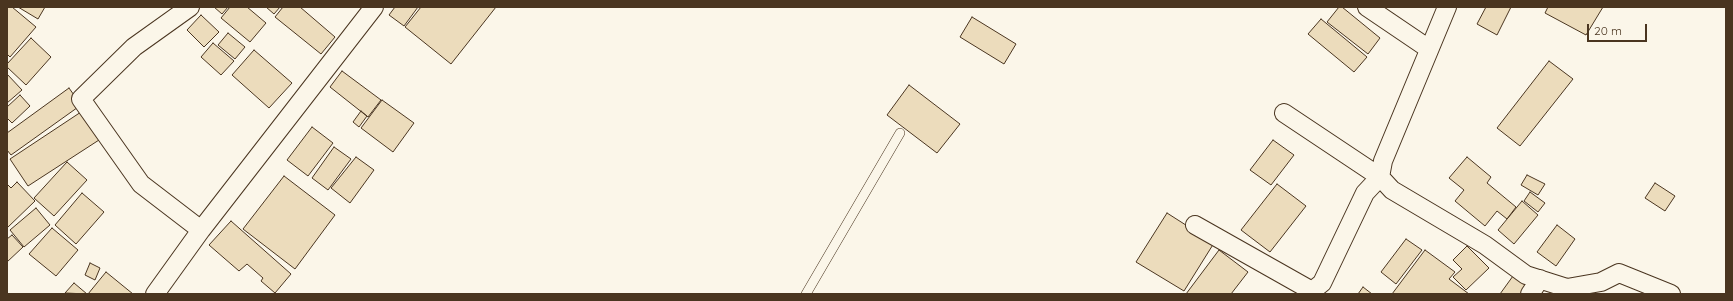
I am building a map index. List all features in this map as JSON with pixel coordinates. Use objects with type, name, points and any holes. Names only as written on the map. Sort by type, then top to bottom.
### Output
[{"type":"street","points":[[190,7],[134,47],[81,99],[141,184],[201,230]]},
{"type":"street","points":[[155,294],[201,230],[374,7]]},
{"type":"street","points":[[1367,7],[1429,49]]},
{"type":"street","points":[[1194,224],[1311,293],[1322,283],[1365,193],[1380,177],[1383,161],[1447,7]]},
{"type":"street","points":[[1284,113],[1380,177],[1392,190],[1485,245],[1526,275],[1567,288],[1582,290],[1619,273],[1671,294]]},
{"type":"street","points":[[1530,294],[1540,279]]},
{"type":"lane","points":[[806,294],[900,133]]},
{"type":"building","points":[[7,7],[12,7],[36,27],[10,57],[7,54]]},
{"type":"building","points":[[18,7],[45,7],[38,19]]},
{"type":"building","points":[[214,7],[228,7],[222,14]]},
{"type":"building","points":[[230,7],[247,7],[266,23],[250,42],[221,18]]},
{"type":"building","points":[[266,7],[280,7],[274,14]]},
{"type":"building","points":[[283,7],[300,7],[335,37],[321,54],[275,17]]},
{"type":"building","points":[[395,7],[418,7],[404,26],[389,15]]},
{"type":"building","points":[[421,7],[496,7],[451,64],[405,27]]},
{"type":"building","points":[[1339,7],[1342,7],[1380,38],[1368,54],[1327,22]]},
{"type":"building","points":[[1486,7],[1511,7],[1497,35],[1477,24]]},
{"type":"building","points":[[1548,7],[1603,7],[1586,35],[1545,13]]},
{"type":"building","points":[[201,15],[219,32],[204,47],[187,30]]},
{"type":"building","points":[[972,17],[1016,44],[1004,64],[960,37]]},
{"type":"building","points":[[1321,19],[1367,57],[1354,72],[1308,34]]},
{"type":"building","points":[[228,33],[245,47],[235,59],[218,45]]},
{"type":"building","points":[[31,38],[51,57],[26,85],[7,67],[7,64]]},
{"type":"building","points":[[213,43],[234,61],[221,75],[201,57]]},
{"type":"building","points":[[254,50],[292,83],[269,108],[232,75]]},
{"type":"building","points":[[1549,61],[1573,79],[1520,146],[1497,128]]},
{"type":"building","points":[[342,71],[381,100],[368,117],[330,87]]},
{"type":"building","points":[[7,74],[22,90],[7,103]]},
{"type":"building","points":[[909,85],[960,124],[937,153],[887,115]]},
{"type":"building","points":[[69,88],[81,105],[11,155],[7,150],[7,133]]},
{"type":"building","points":[[20,95],[30,106],[12,123],[7,118],[7,107]]},
{"type":"building","points":[[382,100],[414,123],[393,152],[361,128]]},
{"type":"building","points":[[361,111],[367,116],[359,127],[353,122]]},
{"type":"building","points":[[81,112],[99,140],[28,186],[10,159]]},
{"type":"building","points":[[312,127],[333,143],[308,176],[287,160]]},
{"type":"building","points":[[1273,140],[1294,155],[1271,185],[1250,170]]},
{"type":"building","points":[[334,147],[351,159],[328,190],[312,178]]},
{"type":"building","points":[[356,157],[374,170],[350,203],[331,188]]},
{"type":"building","points":[[1467,157],[1491,177],[1487,183],[1516,207],[1507,219],[1497,211],[1485,226],[1455,201],[1464,190],[1449,178]]},
{"type":"building","points":[[67,162],[87,180],[54,216],[34,198]]},
{"type":"building","points":[[1527,175],[1545,184],[1538,195],[1521,185]]},
{"type":"building","points":[[284,176],[335,215],[295,269],[243,229]]},
{"type":"building","points":[[17,182],[35,201],[7,228],[7,184],[11,188]]},
{"type":"building","points":[[1655,183],[1675,196],[1665,211],[1645,198]]},
{"type":"building","points":[[1277,184],[1306,206],[1270,252],[1241,230]]},
{"type":"building","points":[[1530,192],[1545,203],[1538,212],[1524,201]]},
{"type":"building","points":[[82,193],[104,212],[76,244],[55,225]]},
{"type":"building","points":[[1522,201],[1538,215],[1514,244],[1498,230]]},
{"type":"building","points":[[36,208],[50,225],[24,247],[10,230]]},
{"type":"building","points":[[1167,213],[1214,243],[1184,291],[1136,262]]},
{"type":"building","points":[[231,221],[291,274],[275,293],[261,281],[263,278],[247,264],[239,271],[209,245]]},
{"type":"building","points":[[1557,225],[1575,239],[1556,266],[1537,252]]},
{"type":"building","points":[[52,228],[78,250],[56,276],[29,254]]},
{"type":"building","points":[[12,235],[23,247],[7,262],[7,239]]},
{"type":"building","points":[[1406,239],[1422,250],[1396,284],[1381,272]]},
{"type":"building","points":[[1467,246],[1489,268],[1466,290],[1453,277],[1462,269],[1453,260]]},
{"type":"building","points":[[1219,250],[1248,272],[1231,294],[1186,294]]},
{"type":"building","points":[[1425,250],[1455,272],[1449,279],[1469,294],[1392,294]]},
{"type":"building","points":[[90,263],[100,268],[95,280],[85,275]]},
{"type":"building","points":[[106,272],[133,294],[88,294]]},
{"type":"building","points":[[1513,276],[1528,287],[1522,294],[1500,294]]},
{"type":"building","points":[[74,283],[87,294],[65,293]]},
{"type":"building","points":[[1363,287],[1372,294],[1358,294]]}]
